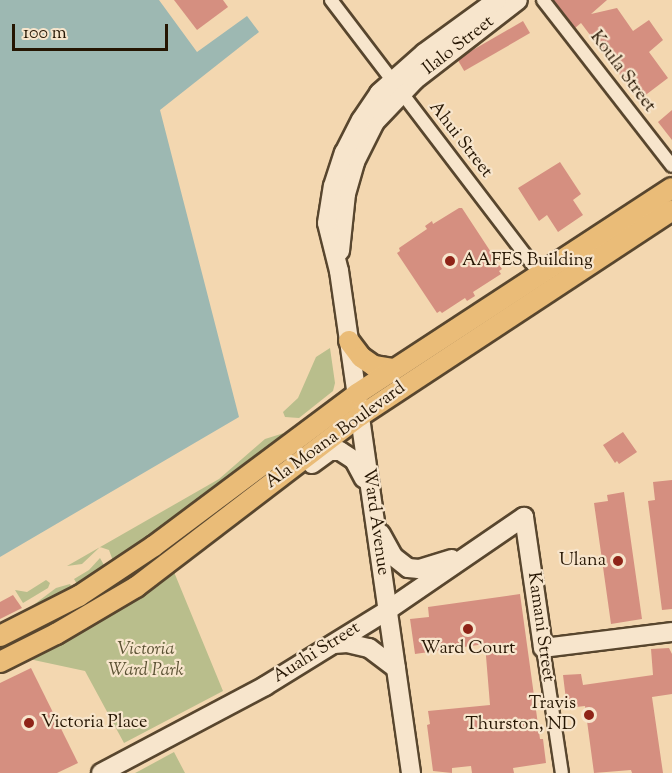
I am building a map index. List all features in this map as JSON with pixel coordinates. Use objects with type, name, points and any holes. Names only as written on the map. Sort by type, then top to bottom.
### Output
[{"type":"main road","name":"Ala Moana Boulevard","points":[[0,636],[79,596],[154,546],[357,394],[672,188]]},
{"type":"main road","name":"Ala Moana Boulevard","points":[[0,662],[56,634],[136,587],[360,416],[672,210]]},
{"type":"main road","points":[[349,341],[361,357],[374,366],[394,369]]},
{"type":"street","name":"Ahui Street","points":[[331,0],[540,274]]},
{"type":"street","name":"Ilalo Street","points":[[397,86],[497,0]]},
{"type":"street","name":"Ilalo Street","points":[[397,86],[518,0]]},
{"type":"street","name":"Koula Street","points":[[543,0],[672,166]]},
{"type":"street","name":"Ward Avenue","points":[[397,86],[375,122],[355,162],[346,194],[339,271],[411,773]]},
{"type":"street","points":[[219,524],[333,450],[344,452],[356,462],[364,478],[386,545],[405,566],[419,569],[471,553]]},
{"type":"street","name":"Auahi Street","points":[[100,773],[237,703],[388,610],[524,516]]},
{"type":"street","name":"Kamani Street","points":[[524,516],[562,773]]},
{"type":"street","points":[[543,648],[672,632]]},
{"type":"street","points":[[332,645],[347,643],[369,648],[396,668]]},
{"type":"green space","points":[[330,348],[335,383],[333,391],[299,418],[285,417],[283,412],[298,398],[316,357]]},
{"type":"green space","points":[[284,433],[262,454],[168,524],[113,561],[109,550],[100,547],[219,479],[265,439]]},
{"type":"green space","points":[[100,547],[82,564],[67,566]]},
{"type":"green space","points":[[100,558],[105,567],[77,584],[74,579],[89,570]]},
{"type":"green space","name":"Victoria Ward Park","points":[[174,572],[223,691],[124,743],[85,671],[29,659],[104,618]]},
{"type":"green space","points":[[46,580],[50,583],[48,588],[23,603],[15,590],[27,592]]},
{"type":"green space","points":[[70,584],[72,587],[32,606],[56,588]]},
{"type":"green space","points":[[174,752],[185,773],[135,773],[139,771]]},
{"type":"water","points":[[0,0],[159,0],[197,52],[247,16],[259,32],[160,110],[239,417],[0,557]]},
{"type":"building","points":[[174,0],[223,0],[228,7],[197,30]]},
{"type":"building","points":[[553,0],[607,0],[591,14],[617,8],[633,31],[649,20],[663,40],[649,52],[668,78],[639,100],[581,23],[575,28]]},
{"type":"building","points":[[523,21],[530,33],[464,71],[457,59]]},
{"type":"building","points":[[672,110],[672,140],[658,122]]},
{"type":"building","points":[[560,162],[581,194],[573,200],[583,215],[558,232],[547,215],[539,221],[518,188]]},
{"type":"building","name":"AAFES Building","points":[[462,208],[502,269],[499,271],[501,274],[473,292],[475,296],[467,301],[465,298],[442,313],[440,311],[437,313],[397,253],[400,251],[399,248],[427,229],[425,226],[432,221],[433,224]]},
{"type":"building","points":[[623,432],[637,452],[619,464],[617,461],[615,463],[603,445]]},
{"type":"building","points":[[672,480],[672,609],[662,610],[648,501],[655,500],[653,482]]},
{"type":"building","name":"Ulana","points":[[624,492],[642,619],[611,624],[594,503],[608,501],[607,495]]},
{"type":"building","points":[[520,594],[540,739],[543,739],[546,763],[513,768],[514,773],[472,773],[471,766],[452,768],[452,773],[433,771],[427,725],[430,724],[428,711],[490,705],[485,644],[415,654],[410,619],[429,617],[428,607]]},
{"type":"building","points":[[13,595],[22,608],[0,619],[0,602]]},
{"type":"building","points":[[669,648],[672,654],[672,694],[652,697],[663,773],[632,773],[631,770],[594,773],[585,706],[567,708],[563,675],[581,674],[583,685],[653,675],[651,649]]},
{"type":"building","name":"Victoria Place","points":[[31,668],[78,763],[57,773],[0,773],[0,683]]},
{"type":"place","name":"AAFES Building","points":[[450,261]]},
{"type":"place","name":"Ulana","points":[[618,561]]},
{"type":"place","name":"Ward Court","points":[[468,629]]},
{"type":"place","name":"Travis Thurston, ND","points":[[589,715]]},
{"type":"place","name":"Victoria Place","points":[[29,723]]}]
